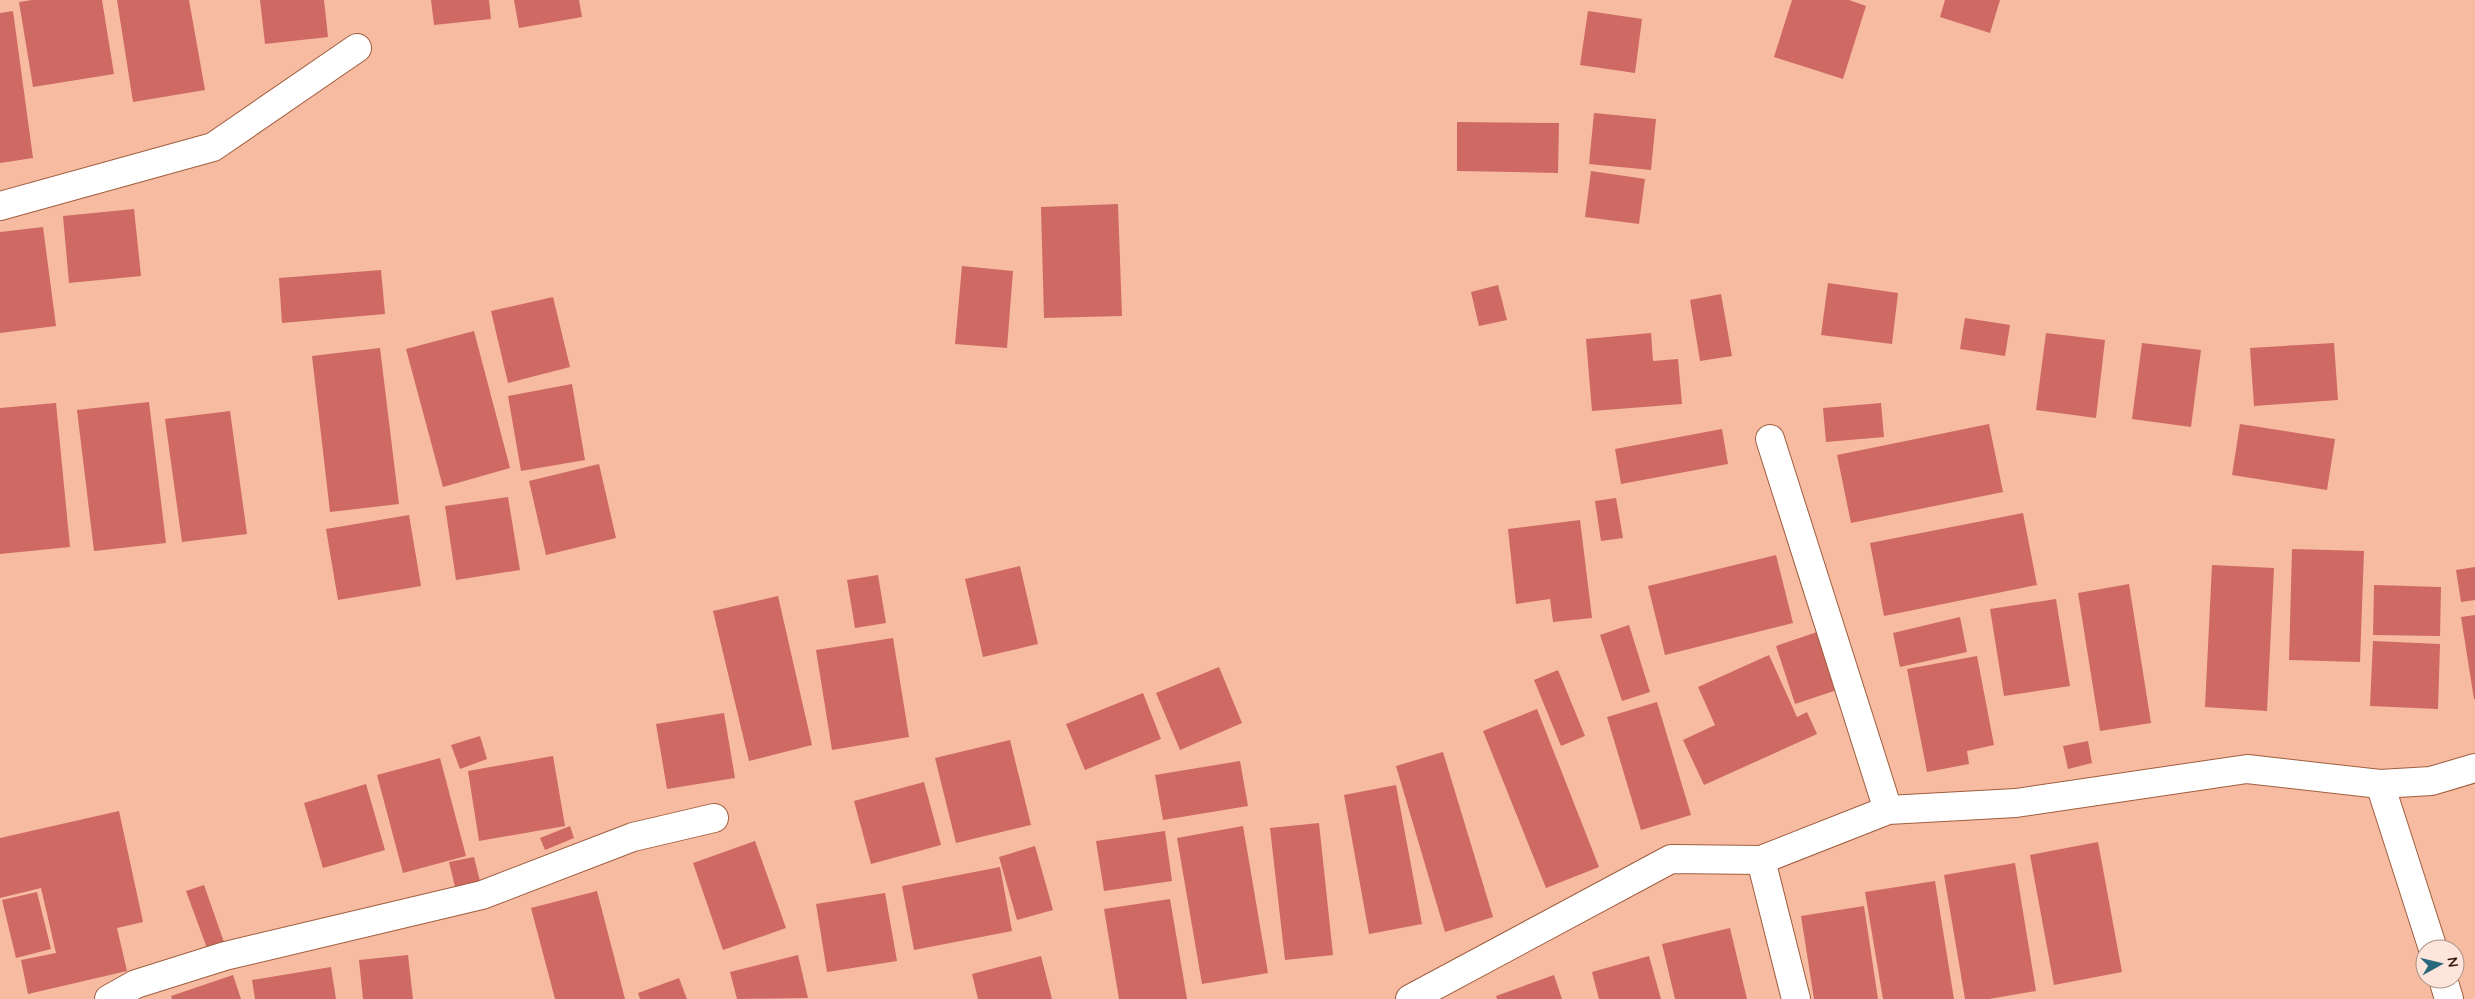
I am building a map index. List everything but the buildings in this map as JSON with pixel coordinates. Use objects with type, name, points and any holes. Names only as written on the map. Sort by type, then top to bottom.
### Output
[{"type":"street","points":[[0,206],[213,147],[358,48]]},
{"type":"street","points":[[1770,439],[1888,810]]},
{"type":"street","points":[[1410,999],[1671,859],[1761,860],[1888,810],[2016,803],[2247,769],[2380,784],[2431,781],[2475,768]]},
{"type":"street","points":[[2380,784],[2430,939]]},
{"type":"street","points":[[109,999],[136,984],[225,956],[482,895],[634,837],[714,818]]},
{"type":"street","points":[[1761,860],[1796,999]]}]
